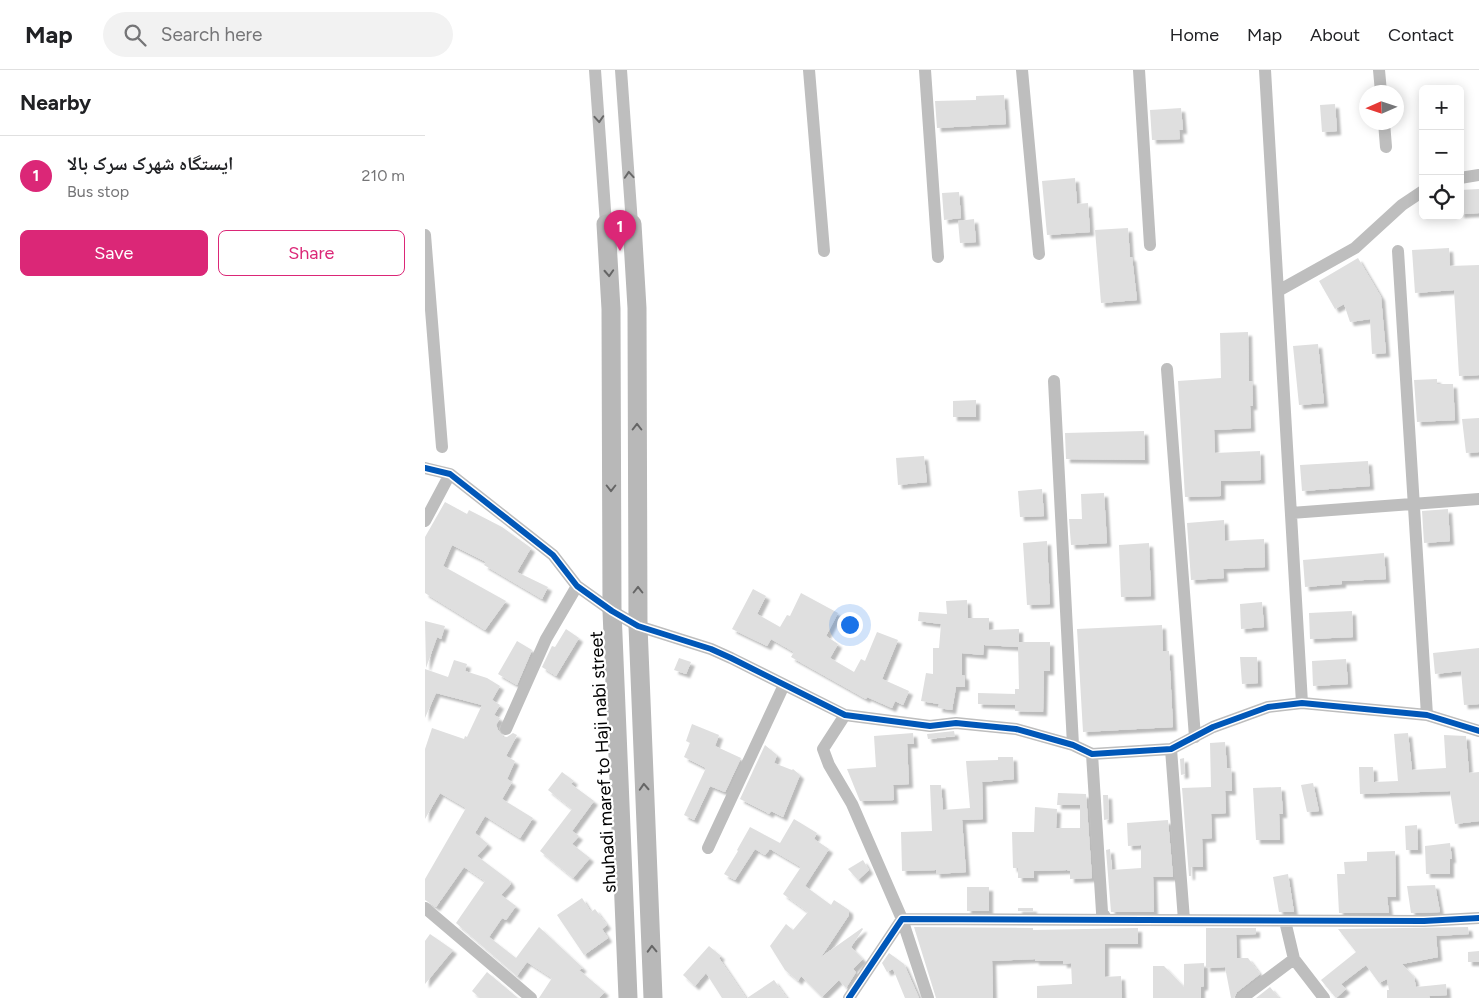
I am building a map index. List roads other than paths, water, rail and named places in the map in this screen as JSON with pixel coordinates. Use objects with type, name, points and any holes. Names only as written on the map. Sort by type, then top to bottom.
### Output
[{"type":"main road","name":"shuhadi maref to Haji nabi street","points":[[606,224],[611,308],[612,611],[627,998]]},
{"type":"main road","points":[[632,224],[637,308],[638,626],[653,998]]},
{"type":"street","points":[[595,70],[606,224],[632,224],[621,70]]},
{"type":"street","points":[[809,70],[824,251]]},
{"type":"street","points":[[925,70],[938,256]]},
{"type":"street","points":[[1022,70],[1039,254]]},
{"type":"street","points":[[1139,70],[1150,245]]},
{"type":"street","points":[[1265,70],[1302,704]]},
{"type":"street","points":[[1379,70],[1380,85]]},
{"type":"street","points":[[1385,130],[1386,148]]},
{"type":"street","points":[[1464,177],[1479,175]]},
{"type":"street","points":[[1278,291],[1355,248],[1402,205],[1419,194]]},
{"type":"street","points":[[425,235],[442,447]]},
{"type":"street","points":[[1398,251],[1427,714]]},
{"type":"street","points":[[1167,369],[1195,737]]},
{"type":"street","points":[[1053,381],[1073,745]]},
{"type":"street","points":[[425,468],[450,474],[553,555],[577,586],[612,611],[638,626],[711,649],[812,697],[845,715],[930,726],[956,723],[1016,729],[1073,745],[1092,754],[1171,749],[1213,727],[1268,707],[1302,704],[1427,714],[1479,731]]},
{"type":"street","points":[[425,521],[450,474]]},
{"type":"street","points":[[1291,513],[1479,499]]},
{"type":"street","points":[[506,729],[546,639],[577,586]]},
{"type":"street","points":[[708,848],[785,685]]},
{"type":"street","points":[[845,715],[823,750],[829,765],[852,804],[902,919],[928,998]]},
{"type":"street","points":[[1171,749],[1184,920]]},
{"type":"street","points":[[1092,754],[1102,912],[1107,920]]},
{"type":"street","points":[[425,908],[531,998]]},
{"type":"street","points":[[902,919],[1424,921],[1479,918]]},
{"type":"street","points":[[849,998],[902,919]]},
{"type":"street","points":[[1285,921],[1293,959],[1324,998]]},
{"type":"street","points":[[1242,998],[1293,959]]},
{"type":"place","name":"ایستگاه شهرک سرک بالا","points":[[620,251]]}]
